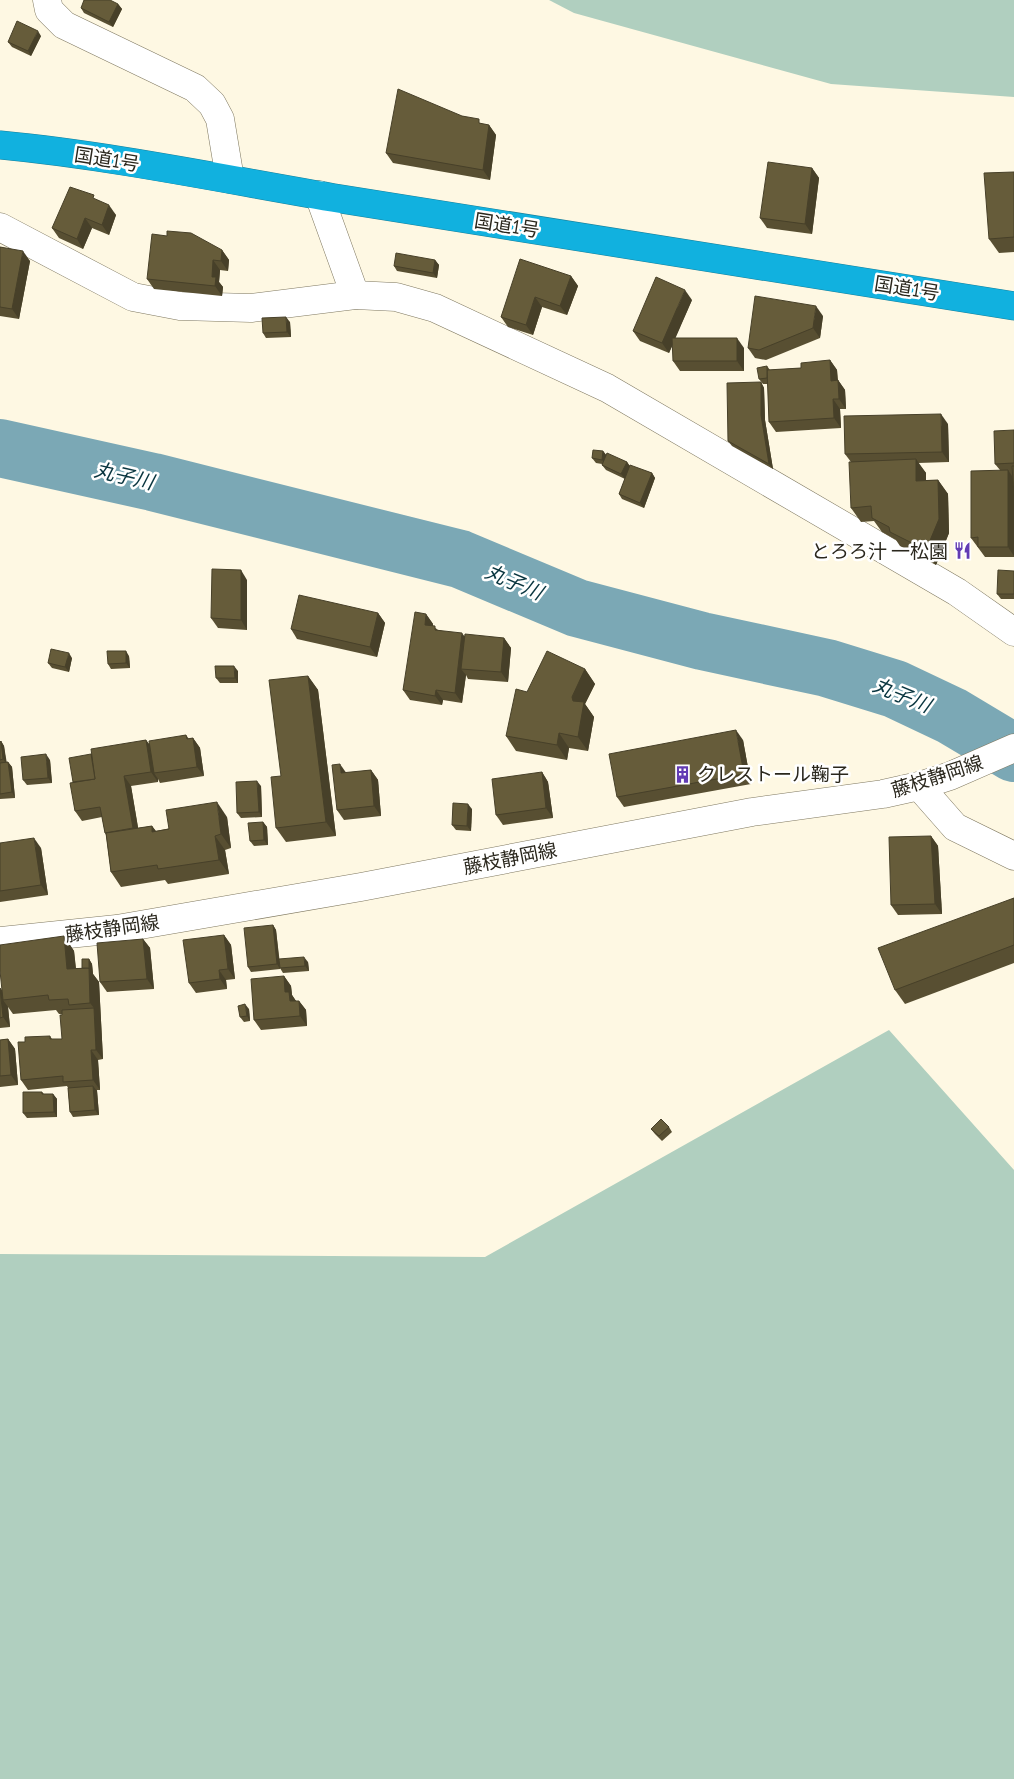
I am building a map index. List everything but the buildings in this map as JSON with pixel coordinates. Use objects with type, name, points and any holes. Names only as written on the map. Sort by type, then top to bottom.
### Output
[{"type":"highway","name":"国道1号","points":[[0,145],[34,148],[230,179],[319,195],[1014,306]]},
{"type":"street","points":[[47,0],[50,10],[64,25],[195,88],[212,104],[220,119],[230,179]]},
{"type":"street","points":[[319,195],[355,295]]},
{"type":"street","points":[[0,226],[133,297],[180,306],[251,308],[355,295],[396,297],[435,308],[607,388],[957,592],[1014,632]]},
{"type":"street","name":"藤枝静岡線","points":[[0,941],[127,928],[361,887],[752,812],[883,794],[919,786],[950,776],[1014,748]]},
{"type":"street","points":[[919,786],[955,827],[1014,856]]},
{"type":"green space","points":[[549,0],[1014,0],[1014,97],[831,84],[574,13]]},
{"type":"green space","points":[[889,1030],[1014,1170],[1014,1779],[0,1779],[0,1254],[485,1257]]},
{"type":"waterway","name":"丸子川","points":[[0,448],[153,482],[460,559],[577,608],[702,641],[827,668],[895,689],[952,716],[1014,753]]},
{"type":"place","name":"とろろ汁 一松園","points":[[962,551]]},
{"type":"place","name":"クレストール鞠子","points":[[683,774]]}]
